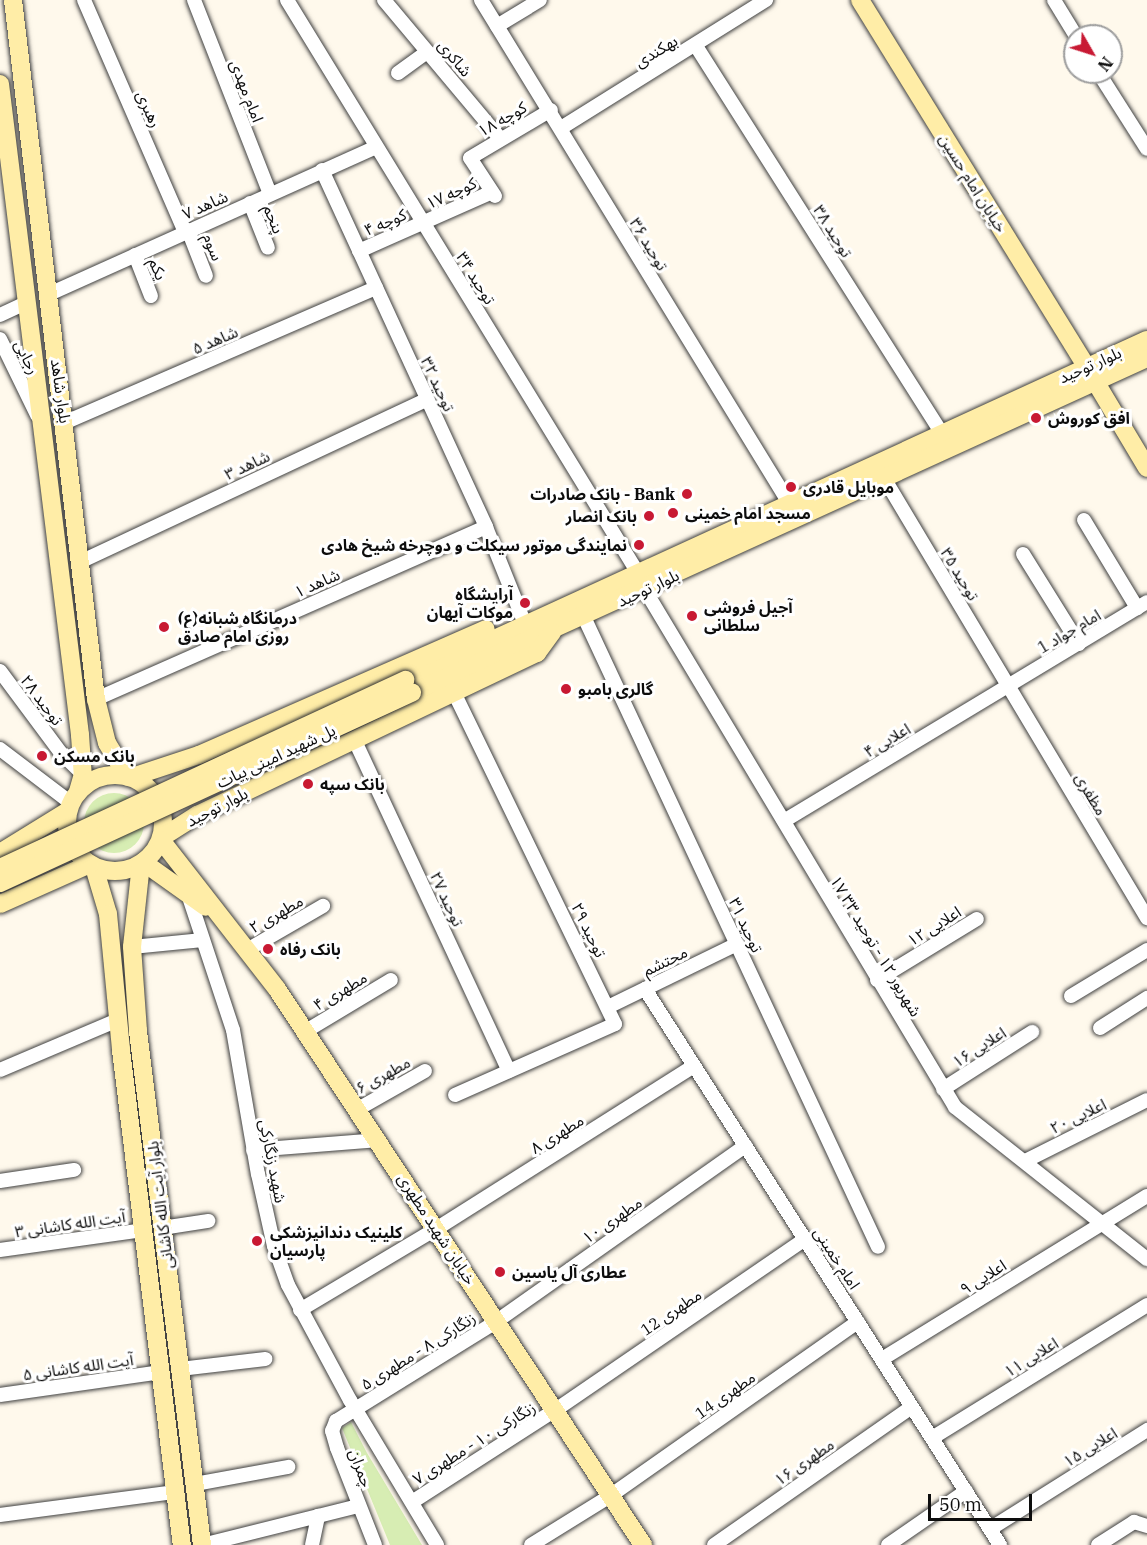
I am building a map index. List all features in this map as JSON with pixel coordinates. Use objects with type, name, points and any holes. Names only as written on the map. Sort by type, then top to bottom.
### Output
[{"type":"main road","name":"بلوار شاهد","points":[[13,0],[48,295],[66,422],[96,699],[103,731],[117,764],[130,776]]},
{"type":"main road","name":"خیابان امام حسین","points":[[860,0],[1147,468]]},
{"type":"main road","name":"بلوار شاهد","points":[[0,84],[81,739],[83,774],[72,802]]},
{"type":"main road","name":"بلوار توحید","points":[[161,839],[220,804],[537,653],[553,631],[884,478],[1091,374],[1147,340]]},
{"type":"main road","name":"بلوار توحید","points":[[523,619],[542,615],[638,573],[942,433],[1091,374],[1147,358]]},
{"type":"main road","points":[[8,850],[105,775],[130,776],[199,755],[523,619]]},
{"type":"main road","name":"پل شهید امینی بیات","points":[[0,883],[408,686],[523,619]]},
{"type":"main road","name":"پل شهید امینی بیات","points":[[0,868],[408,686],[553,631]]},
{"type":"main road","points":[[81,739],[89,750],[97,750],[103,741],[103,731]]},
{"type":"main road","points":[[199,755],[195,776],[198,788],[206,798],[220,804]]},
{"type":"main road","points":[[0,904],[92,866],[121,871],[142,863],[161,839],[164,821],[160,802],[144,783],[130,776]]},
{"type":"main road","points":[[72,802],[67,830],[73,847],[92,866]]},
{"type":"main road","name":"خیابان شهید مطهری","points":[[161,839],[306,1031],[643,1545]]},
{"type":"main road","points":[[8,850],[32,855],[37,862],[39,872],[32,889]]},
{"type":"main road","name":"خیابان شهید مطهری","points":[[142,863],[222,918]]},
{"type":"main road","name":"بلوار آیت الله کاشانی","points":[[142,863],[132,947],[161,1372],[182,1545]]},
{"type":"main road","name":"بلوار آیت الله کاشانی","points":[[92,866],[109,919],[118,1020],[153,1229],[180,1369],[202,1545]]},
{"type":"main road","points":[[109,919],[115,910],[124,906],[134,918]]},
{"type":"main road","points":[[175,1492],[195,1484]]},
{"type":"street","name":"رهبری","points":[[84,0],[186,231]]},
{"type":"street","name":"امام مهدی","points":[[194,0],[270,194]]},
{"type":"street","name":"توحید ۳۴","points":[[287,0],[638,573]]},
{"type":"street","name":"شاکری","points":[[384,0],[500,138]]},
{"type":"street","name":"توحید ۳۶","points":[[482,0],[789,503]]},
{"type":"street","points":[[497,26],[540,0]]},
{"type":"street","name":"بهکندی","points":[[561,128],[696,46],[766,0]]},
{"type":"street","points":[[1054,0],[1069,24]]},
{"type":"street","name":"توحید ۳۸","points":[[696,46],[942,433]]},
{"type":"street","points":[[398,73],[428,52]]},
{"type":"street","points":[[1106,84],[1147,149]]},
{"type":"street","name":"کوچه ۱۸","points":[[494,194],[470,158],[500,138],[551,110]]},
{"type":"street","name":"شاهد ۷","points":[[48,295],[376,147]]},
{"type":"street","name":"توحید ۳۲","points":[[322,170],[486,527],[523,619]]},
{"type":"street","name":"کوچه ۱۷","points":[[423,224],[494,194]]},
{"type":"street","name":"پنجم","points":[[250,203],[268,248]]},
{"type":"street","name":"کوچه ۴","points":[[359,251],[423,224]]},
{"type":"street","name":"سوم","points":[[186,231],[206,276]]},
{"type":"street","name":"یکم","points":[[135,255],[151,296]]},
{"type":"street","name":"شاهد ۵","points":[[66,422],[376,288]]},
{"type":"street","points":[[0,315],[26,303]]},
{"type":"street","name":"رجایی","points":[[0,339],[41,422]]},
{"type":"street","name":"شاهد ۳","points":[[82,561],[426,400]]},
{"type":"street","name":"توحید ۳۵","points":[[884,478],[1007,687]]},
{"type":"street","points":[[1084,520],[1142,605]]},
{"type":"street","name":"شاهد ۱","points":[[96,699],[486,527]]},
{"type":"street","points":[[1023,555],[1079,644]]},
{"type":"street","name":"۱۷ شهریور ۱۲ - توحید ۳۳","points":[[645,590],[955,1107],[1147,1259]]},
{"type":"street","name":"امام جواد 1","points":[[1007,687],[1142,605]]},
{"type":"street","name":"توحید ۳۱","points":[[584,617],[878,1247]]},
{"type":"street","name":"توحید ۲۸","points":[[0,671],[61,753],[83,774]]},
{"type":"street","name":"اعلایی ۴","points":[[783,821],[1007,687]]},
{"type":"street","name":"مظفری","points":[[1007,687],[1147,918]]},
{"type":"street","name":"توحید ۲۹","points":[[455,694],[608,1007]]},
{"type":"street","name":"توحید ۲۷","points":[[356,741],[509,1071]]},
{"type":"street","points":[[0,749],[72,802]]},
{"type":"street","name":"شهید زنگارکی","points":[[188,894],[233,1030],[253,1150],[274,1246],[300,1310],[355,1408],[437,1545]]},
{"type":"street","name":"مطهری ۲","points":[[247,950],[322,906]]},
{"type":"street","name":"اعلایی ۱۲","points":[[877,980],[977,919]]},
{"type":"street","points":[[132,947],[203,940]]},
{"type":"street","name":"محتشم","points":[[608,1007],[737,944]]},
{"type":"street","points":[[1071,996],[1147,950]]},
{"type":"street","name":"مطهری ۴","points":[[306,1031],[391,980]]},
{"type":"street","name":"امام خمینی","points":[[645,989],[1000,1545]]},
{"type":"street","points":[[1100,1028],[1147,998]]},
{"type":"street","points":[[455,1095],[615,1024],[608,1007]]},
{"type":"street","points":[[0,1070],[118,1020]]},
{"type":"street","name":"اعلایی ۱۶","points":[[944,1089],[1032,1032]]},
{"type":"street","name":"مطهری ۸","points":[[300,1310],[436,1229],[694,1066]]},
{"type":"street","name":"مطهری ۶","points":[[358,1108],[425,1071]]},
{"type":"street","name":"اعلایی ۲۰","points":[[1024,1161],[1147,1100]]},
{"type":"street","points":[[253,1150],[379,1140]]},
{"type":"street","name":"مطهری ۱۰","points":[[497,1321],[745,1146]]},
{"type":"street","points":[[0,1180],[74,1170]]},
{"type":"street","name":"اعلایی ۹","points":[[882,1359],[1147,1196]]},
{"type":"street","name":"آیت الله کاشانی ۳","points":[[0,1250],[208,1221]]},
{"type":"street","name":"مطهری 12","points":[[554,1411],[805,1239]]},
{"type":"street","name":"اعلایی ۱۱","points":[[932,1438],[1147,1305]]},
{"type":"street","name":"زنگارکی ۸ - مطهری ۵","points":[[355,1408],[497,1321]]},
{"type":"street","name":"مطهری 14","points":[[531,1545],[610,1496],[858,1322]]},
{"type":"street","points":[[180,1369],[265,1359]]},
{"type":"street","name":"آیت الله کاشانی ۵","points":[[0,1395],[161,1372]]},
{"type":"street","name":"مطهری ۱۶","points":[[714,1545],[912,1407]]},
{"type":"street","name":"چمران","points":[[355,1408],[336,1421],[332,1431],[358,1506],[375,1545]]},
{"type":"street","name":"زنگارکی ۱۰ - مطهری ۷","points":[[412,1502],[554,1411]]},
{"type":"street","name":"اعلایی ۱۵","points":[[990,1529],[1147,1430]]},
{"type":"street","points":[[195,1484],[288,1467]]},
{"type":"street","points":[[888,1545],[966,1491]]},
{"type":"street","points":[[0,1515],[175,1492]]},
{"type":"street","points":[[202,1545],[358,1506]]},
{"type":"street","points":[[312,1545],[318,1516]]},
{"type":"street","points":[[1098,1545],[1134,1522],[1147,1526]]},
{"type":"green space","points":[[108,793],[120,793],[131,798],[139,806],[144,823],[142,835],[131,848],[120,853],[108,853],[97,848],[89,840],[84,829],[84,817],[89,806],[97,798]]},
{"type":"green space","points":[[351,1422],[422,1545],[390,1545],[342,1428]]},
{"type":"place","name":"افق کوروش","points":[[1036,418]]},
{"type":"place","name":"موبایل قادری","points":[[791,487]]},
{"type":"place","name":"بانک صادرات - Bank","points":[[687,494]]},
{"type":"place","name":"مسجد امام خمینی","points":[[673,513]]},
{"type":"place","name":"بانک انصار","points":[[649,516]]},
{"type":"place","name":"نمایندگی موتور سیکلت و دوچرخه شیخ هادی","points":[[639,545]]},
{"type":"place","name":"آرایشگاه موکات آیهان","points":[[525,603]]},
{"type":"place","name":"آجیل فروشی سلطانی","points":[[692,616]]},
{"type":"place","name":"(ع)درمانگاه شبانه روزی امام صادق","points":[[164,627]]},
{"type":"place","name":"گالری بامبو","points":[[566,689]]},
{"type":"place","name":"بانک مسکن","points":[[42,756]]},
{"type":"place","name":"بانک سپه","points":[[308,784]]},
{"type":"place","name":"بانک رفاه","points":[[268,949]]},
{"type":"place","name":"کلینیک دندانپزشکی پارسیان","points":[[257,1241]]},
{"type":"place","name":"عطاری آل یاسین","points":[[500,1272]]}]
